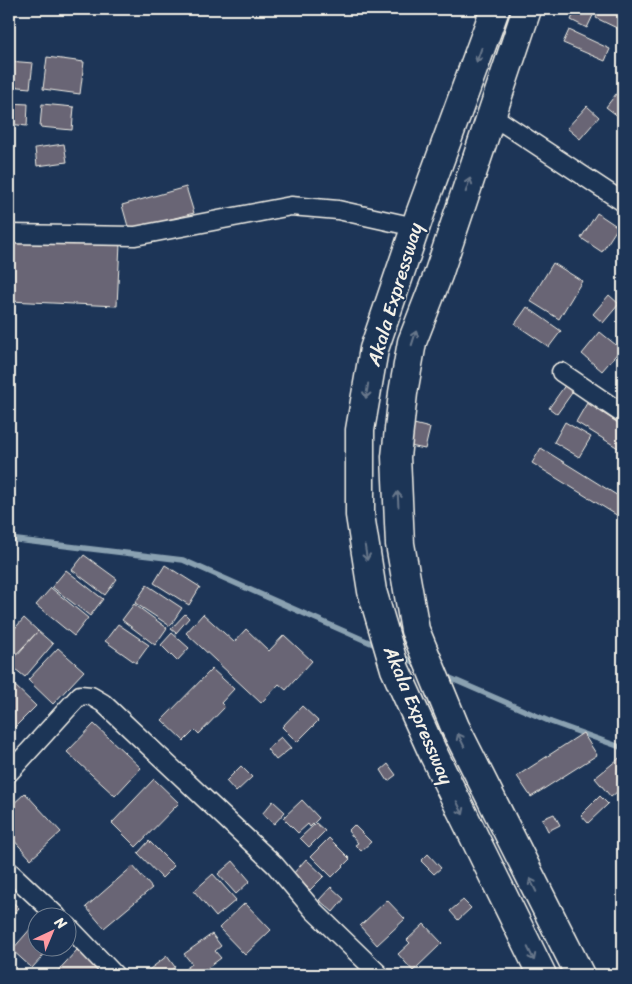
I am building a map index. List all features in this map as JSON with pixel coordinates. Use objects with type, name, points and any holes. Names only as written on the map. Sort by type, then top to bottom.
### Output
[{"type":"main road","name":"Akala Expressway","points":[[495,9],[415,227],[374,350],[360,430],[360,515],[372,591],[394,669],[432,753],[542,975]]},
{"type":"main road","name":"Akala Expressway","points":[[527,9],[438,275],[412,342],[403,393],[396,457],[400,544],[417,634],[455,728],[580,975]]},
{"type":"street","points":[[491,115],[623,202]]},
{"type":"street","points":[[9,234],[135,236],[291,206],[338,210],[415,227]]},
{"type":"street","points":[[561,372],[623,414]]},
{"type":"street","points":[[9,773],[80,695],[91,696],[103,703],[168,762],[275,865],[313,910],[380,975]]},
{"type":"street","points":[[9,871],[46,906]]},
{"type":"street","points":[[78,936],[115,975]]},
{"type":"building","points":[[576,9],[596,9],[587,28],[571,20]]},
{"type":"building","points":[[600,9],[623,9],[623,31],[596,18]]},
{"type":"building","points":[[569,30],[610,49],[605,61],[563,43]]},
{"type":"building","points":[[47,57],[84,62],[80,94],[43,89]]},
{"type":"building","points":[[9,61],[33,63],[30,88],[9,86]]},
{"type":"building","points":[[623,85],[623,120],[606,107]]},
{"type":"building","points":[[9,103],[28,104],[27,126],[9,124]]},
{"type":"building","points":[[42,104],[74,107],[72,130],[40,127]]},
{"type":"building","points":[[587,106],[599,117],[580,139],[567,128]]},
{"type":"building","points":[[64,144],[67,162],[37,166],[35,148]]},
{"type":"building","points":[[186,187],[194,213],[129,230],[122,205]]},
{"type":"building","points":[[597,213],[618,227],[602,252],[581,238]]},
{"type":"building","points":[[9,237],[120,243],[117,306],[9,301]]},
{"type":"building","points":[[553,263],[582,281],[559,319],[530,301]]},
{"type":"building","points":[[609,295],[619,304],[603,323],[593,314]]},
{"type":"building","points":[[527,307],[561,331],[549,347],[515,324]]},
{"type":"building","points":[[600,332],[621,349],[602,371],[582,354]]},
{"type":"building","points":[[566,384],[574,390],[557,414],[549,408]]},
{"type":"building","points":[[587,403],[623,426],[623,451],[576,422]]},
{"type":"building","points":[[565,422],[591,437],[579,457],[554,442]]},
{"type":"building","points":[[414,424],[430,428],[425,449],[410,446]]},
{"type":"building","points":[[541,448],[623,499],[623,519],[532,463]]},
{"type":"building","points":[[84,555],[117,579],[105,595],[72,570]]},
{"type":"building","points":[[165,565],[200,587],[189,605],[154,583]]},
{"type":"building","points":[[66,570],[103,599],[90,616],[52,587]]},
{"type":"building","points":[[147,585],[182,608],[170,626],[135,603]]},
{"type":"building","points":[[51,588],[88,618],[74,636],[36,605]]},
{"type":"building","points":[[134,604],[167,628],[155,645],[122,620]]},
{"type":"building","points":[[185,614],[189,618],[176,633],[171,629]]},
{"type":"building","points":[[203,614],[234,642],[246,629],[269,651],[284,635],[312,661],[286,690],[279,684],[261,703],[186,633]]},
{"type":"building","points":[[24,618],[38,631],[9,662],[9,635]]},
{"type":"building","points":[[118,624],[149,645],[136,663],[105,641]]},
{"type":"building","points":[[38,631],[53,644],[25,677],[9,664]]},
{"type":"building","points":[[172,633],[189,648],[177,661],[161,645]]},
{"type":"building","points":[[58,648],[84,671],[53,704],[28,680]]},
{"type":"building","points":[[212,669],[234,689],[221,703],[225,707],[199,734],[195,730],[184,741],[162,720]]},
{"type":"building","points":[[9,680],[36,706],[14,728],[9,723]]},
{"type":"building","points":[[302,706],[318,721],[297,742],[282,727]]},
{"type":"building","points":[[94,724],[141,768],[115,796],[67,752]]},
{"type":"building","points":[[583,733],[597,755],[531,797],[517,776]]},
{"type":"building","points":[[281,737],[291,748],[276,760],[267,749]]},
{"type":"building","points":[[623,755],[623,787],[611,797],[595,778]]},
{"type":"building","points":[[388,764],[396,775],[388,781],[381,770]]},
{"type":"building","points":[[241,766],[252,777],[236,792],[226,781]]},
{"type":"building","points":[[154,779],[179,803],[136,847],[112,823]]},
{"type":"building","points":[[25,793],[61,832],[31,859],[9,835],[9,808]]},
{"type":"building","points":[[600,796],[608,804],[588,823],[581,815]]},
{"type":"building","points":[[302,800],[319,818],[310,827],[308,824],[298,833],[283,818]]},
{"type":"building","points":[[273,801],[285,812],[274,824],[262,814]]},
{"type":"building","points":[[554,814],[560,825],[548,831],[542,819]]},
{"type":"building","points":[[316,823],[325,831],[309,847],[300,838]]},
{"type":"building","points":[[354,825],[371,842],[361,851],[355,845],[358,843],[348,831]]},
{"type":"building","points":[[329,838],[350,859],[332,877],[311,856]]},
{"type":"building","points":[[149,841],[174,866],[162,878],[138,853]]},
{"type":"building","points":[[428,854],[441,868],[434,874],[421,861]]},
{"type":"building","points":[[306,859],[324,876],[310,890],[293,874]]},
{"type":"building","points":[[233,861],[250,881],[236,894],[218,874]]},
{"type":"building","points":[[133,866],[152,888],[104,928],[86,907]]},
{"type":"building","points":[[213,874],[236,900],[216,917],[194,891]]},
{"type":"building","points":[[331,887],[344,899],[333,912],[319,900]]},
{"type":"building","points":[[9,899],[19,908],[9,919]]},
{"type":"building","points":[[387,900],[405,919],[377,945],[360,926]]},
{"type":"building","points":[[463,900],[471,908],[458,920],[450,911]]},
{"type":"building","points":[[245,903],[271,930],[245,955],[219,928]]},
{"type":"building","points":[[424,924],[442,943],[413,971],[398,954],[410,943],[407,940]]},
{"type":"building","points":[[28,932],[28,956],[43,956],[32,968],[12,950]]},
{"type":"building","points":[[212,934],[221,946],[215,951],[221,958],[198,975],[177,975],[192,964],[184,954]]},
{"type":"building","points":[[78,951],[99,971],[95,975],[54,975],[71,956],[78,956]]},
{"type":"building","points":[[167,956],[175,967],[168,973],[170,975],[148,975],[146,972]]},
{"type":"waterway","points":[[9,539],[183,560],[380,647]]},
{"type":"waterway","points":[[400,656],[419,664]]},
{"type":"waterway","points":[[443,675],[551,722],[623,748]]}]
